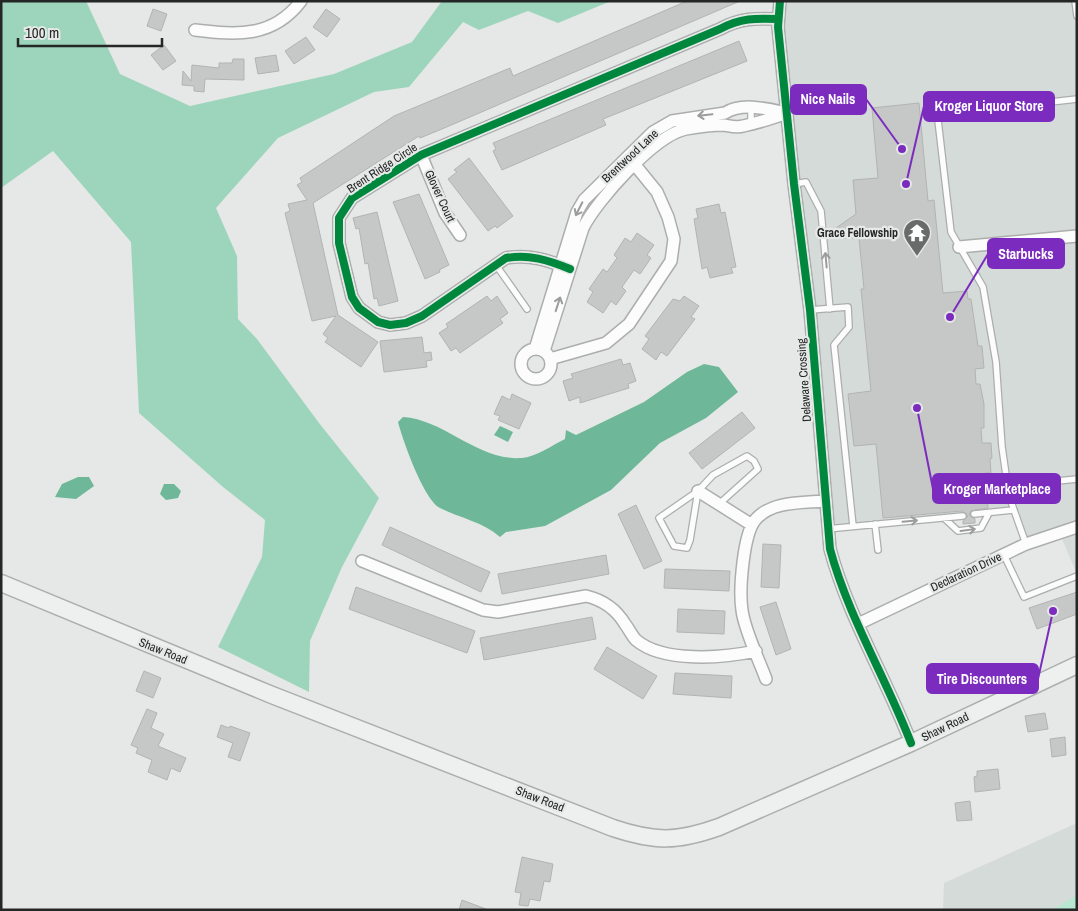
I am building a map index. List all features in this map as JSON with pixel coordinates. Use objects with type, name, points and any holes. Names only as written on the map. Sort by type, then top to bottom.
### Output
[{"type":"main road","name":"Shaw Road","points":[[1,583],[272,695],[613,828],[657,840],[693,836],[719,827],[911,743],[1077,666]]},
{"type":"street","points":[[195,30],[216,33],[259,31],[283,20],[291,14],[301,1]]},
{"type":"street","name":"Delaware Crossing","points":[[780,1],[778,19],[794,184],[810,310],[827,528],[839,577],[858,624],[895,700],[911,743]]},
{"type":"street","name":"Brent Ridge Circle","points":[[565,267],[538,258],[520,256],[506,258],[422,316],[406,323],[390,324],[378,322],[359,308],[352,297],[339,243],[339,218],[352,198],[421,155],[734,22],[748,18],[778,19]]},
{"type":"street","name":"Brentwood Lane","points":[[632,161],[657,192],[668,217],[674,239],[672,261],[628,324],[606,343],[543,353],[565,267],[583,228],[592,211],[653,132],[672,121],[725,113],[732,109],[765,108],[787,113]]},
{"type":"street","name":"Brentwood Lane","points":[[632,161],[660,141],[685,129],[743,126],[787,113]]},
{"type":"street","name":"Glover Court","points":[[421,155],[445,213],[460,236]]},
{"type":"street","points":[[960,247],[1077,236]]},
{"type":"street","points":[[698,491],[752,526]]},
{"type":"street","points":[[766,679],[742,610],[744,555],[747,534],[756,519],[780,505],[825,501]]},
{"type":"street","name":"Declaration Drive","points":[[858,624],[1026,544],[1077,527]]},
{"type":"street","points":[[362,561],[483,610],[498,612],[586,596],[599,600],[619,613],[635,639],[660,654],[728,657],[756,651]]},
{"type":"lane","points":[[1075,1],[1077,16]]},
{"type":"lane","points":[[938,115],[1077,99]]},
{"type":"lane","points":[[936,103],[952,232],[983,287],[996,362],[1002,447],[1008,486],[1013,510],[1026,544]]},
{"type":"lane","points":[[751,108],[751,123]]},
{"type":"lane","points":[[724,126],[725,113]]},
{"type":"lane","points":[[794,184],[806,182],[822,211],[830,308]]},
{"type":"lane","points":[[496,265],[527,309]]},
{"type":"lane","points":[[810,310],[848,307],[849,327],[834,345],[853,526]]},
{"type":"lane","points":[[698,491],[687,548],[674,546],[659,518],[698,491],[713,475],[747,456],[754,461],[758,469],[718,504]]},
{"type":"lane","points":[[1008,486],[1077,479]]},
{"type":"lane","points":[[974,514],[1013,510]]},
{"type":"lane","points":[[944,518],[958,531],[981,528],[989,513]]},
{"type":"lane","points":[[827,528],[963,516]]},
{"type":"lane","points":[[875,524],[878,550]]},
{"type":"lane","points":[[1004,555],[1024,597],[1077,576]]},
{"type":"shaded area","points":[[1,1],[86,1],[120,74],[190,106],[334,74],[412,42],[442,1],[611,1],[558,23],[528,11],[479,30],[463,22],[409,87],[374,92],[278,138],[216,208],[237,256],[238,319],[257,339],[319,423],[379,498],[342,567],[310,641],[309,692],[218,647],[262,557],[265,520],[223,487],[139,413],[131,242],[53,151],[1,188]]},
{"type":"shaded area","points":[[780,1],[1077,1],[1077,574],[1059,532],[1026,544],[1013,510],[827,529],[804,315]]},
{"type":"shaded area","points":[[704,364],[719,367],[738,392],[706,418],[660,443],[611,490],[545,526],[506,532],[500,537],[479,524],[440,508],[434,503],[427,494],[415,469],[398,422],[403,417],[419,420],[490,453],[522,458],[538,453],[565,439],[566,430],[576,435],[644,402],[687,372]]},
{"type":"shaded area","points":[[500,426],[513,432],[508,442],[494,435]]},
{"type":"shaded area","points":[[78,477],[89,477],[94,486],[76,499],[55,497],[62,484]]},
{"type":"shaded area","points":[[164,484],[174,484],[181,491],[178,498],[166,500],[160,494]]},
{"type":"shaded area","points":[[1077,823],[1077,910],[943,910],[944,883]]},
{"type":"shaded area","points":[[1077,895],[1077,910],[1052,910]]},
{"type":"building","points":[[687,1],[740,1],[442,129],[420,138],[419,136],[313,203],[338,315],[378,342],[361,367],[325,342],[328,338],[323,334],[336,316],[312,321],[285,213],[290,211],[288,204],[307,200],[297,185],[302,182],[300,178],[394,116],[510,68],[513,76]]},
{"type":"building","points":[[153,9],[167,14],[161,31],[147,26]]},
{"type":"building","points":[[326,9],[340,19],[327,37],[313,27]]},
{"type":"building","points":[[306,37],[315,50],[294,64],[285,51]]},
{"type":"building","points":[[739,41],[747,61],[603,119],[606,125],[502,170],[493,151],[496,149],[493,143]]},
{"type":"building","points":[[164,45],[176,61],[163,70],[151,55]]},
{"type":"building","points":[[276,55],[279,71],[258,74],[255,58]]},
{"type":"building","points":[[233,59],[244,59],[244,80],[205,79],[204,92],[194,91],[194,86],[182,85],[183,71],[191,81],[192,65],[219,68],[219,63],[232,63]]},
{"type":"building","points":[[919,103],[928,201],[934,200],[943,293],[967,291],[968,299],[971,299],[978,346],[982,346],[984,368],[975,369],[976,384],[980,384],[984,404],[984,428],[981,428],[982,443],[991,443],[992,458],[990,459],[991,473],[985,473],[988,508],[971,511],[969,515],[975,519],[975,523],[963,524],[963,521],[968,516],[962,511],[883,518],[876,444],[854,446],[848,394],[871,391],[861,289],[864,289],[859,238],[836,238],[836,228],[856,214],[853,180],[878,178],[872,108]]},
{"type":"building","points":[[469,158],[513,216],[497,228],[495,226],[488,231],[448,179],[457,172],[454,170]]},
{"type":"building","points":[[419,194],[449,265],[439,270],[440,272],[425,279],[393,202]]},
{"type":"building","points":[[719,204],[721,213],[725,212],[736,267],[731,268],[733,273],[710,278],[707,267],[702,269],[694,219],[698,218],[696,209]]},
{"type":"building","points":[[377,212],[398,301],[379,306],[377,298],[374,299],[368,263],[365,264],[359,228],[356,229],[353,218]]},
{"type":"building","points":[[637,233],[654,245],[647,255],[651,258],[640,274],[634,270],[622,287],[626,291],[616,305],[611,301],[603,313],[587,302],[593,292],[589,289],[603,269],[607,272],[617,258],[614,255],[625,238],[631,242]]},
{"type":"building","points":[[487,296],[491,301],[497,296],[508,313],[500,319],[503,323],[460,353],[456,348],[451,351],[439,333],[448,327],[446,324]]},
{"type":"building","points":[[684,296],[699,306],[691,317],[695,319],[667,356],[661,352],[656,360],[642,349],[649,339],[645,336],[673,299],[680,301]]},
{"type":"building","points":[[422,337],[424,353],[431,352],[432,360],[426,361],[427,367],[384,372],[380,341]]},
{"type":"building","points":[[621,359],[623,365],[630,363],[636,381],[628,384],[629,388],[580,403],[580,397],[569,401],[563,381],[573,378],[571,374]]},
{"type":"building","points":[[512,394],[531,403],[519,429],[498,420],[500,416],[494,414],[502,396],[510,400]]},
{"type":"building","points":[[742,412],[755,428],[702,469],[689,453]]},
{"type":"building","points":[[636,505],[662,561],[644,569],[618,514]]},
{"type":"building","points":[[390,527],[490,572],[481,592],[382,545]]},
{"type":"building","points":[[763,544],[781,545],[779,588],[761,587]]},
{"type":"building","points":[[606,555],[609,574],[502,594],[498,574]]},
{"type":"building","points":[[665,569],[730,571],[729,591],[664,588]]},
{"type":"building","points":[[356,587],[475,631],[467,653],[349,609]]},
{"type":"building","points":[[1077,592],[1077,614],[1037,629],[1029,608]]},
{"type":"building","points":[[776,602],[791,649],[776,655],[760,607]]},
{"type":"building","points":[[678,609],[725,611],[724,634],[677,632]]},
{"type":"building","points":[[592,617],[596,639],[484,660],[480,638]]},
{"type":"building","points":[[607,647],[657,676],[643,699],[594,669]]},
{"type":"building","points":[[144,671],[161,678],[153,698],[136,691]]},
{"type":"building","points":[[675,673],[732,676],[731,698],[673,694]]},
{"type":"building","points":[[147,709],[157,713],[151,728],[164,734],[158,746],[186,758],[180,772],[171,768],[167,780],[148,772],[152,760],[136,753],[138,748],[131,745]]},
{"type":"building","points":[[1045,713],[1048,729],[1028,732],[1025,716]]},
{"type":"building","points":[[221,725],[250,733],[240,761],[228,757],[233,743],[217,737]]},
{"type":"building","points":[[1065,737],[1066,755],[1052,757],[1050,739]]},
{"type":"building","points":[[998,769],[1000,789],[975,792],[974,777],[977,776],[977,771]]},
{"type":"building","points":[[970,801],[972,820],[957,821],[955,803]]},
{"type":"building","points":[[522,857],[553,864],[550,882],[544,881],[540,901],[530,899],[528,906],[519,905],[521,893],[515,892]]},
{"type":"building","points":[[462,900],[486,909],[486,910],[459,910]]},
{"type":"cycle path","points":[[780,1],[778,27],[794,184],[810,310],[830,549],[857,623],[911,743]]},
{"type":"cycle path","points":[[570,269],[538,259],[523,257],[506,258],[422,316],[406,323],[390,325],[378,322],[359,308],[352,297],[339,243],[339,218],[352,198],[421,155],[734,23],[755,19],[778,19]]},
{"type":"place","name":"Nice Nails","points":[[902,149]]},
{"type":"place","name":"Kroger Liquor Store","points":[[906,184]]},
{"type":"place","name":"Grace Fellowship","points":[[917,257]]},
{"type":"place","name":"Starbucks","points":[[950,317]]},
{"type":"place","name":"Kroger Marketplace","points":[[917,408]]},
{"type":"place","name":"Tire Discounters","points":[[1053,611]]}]
